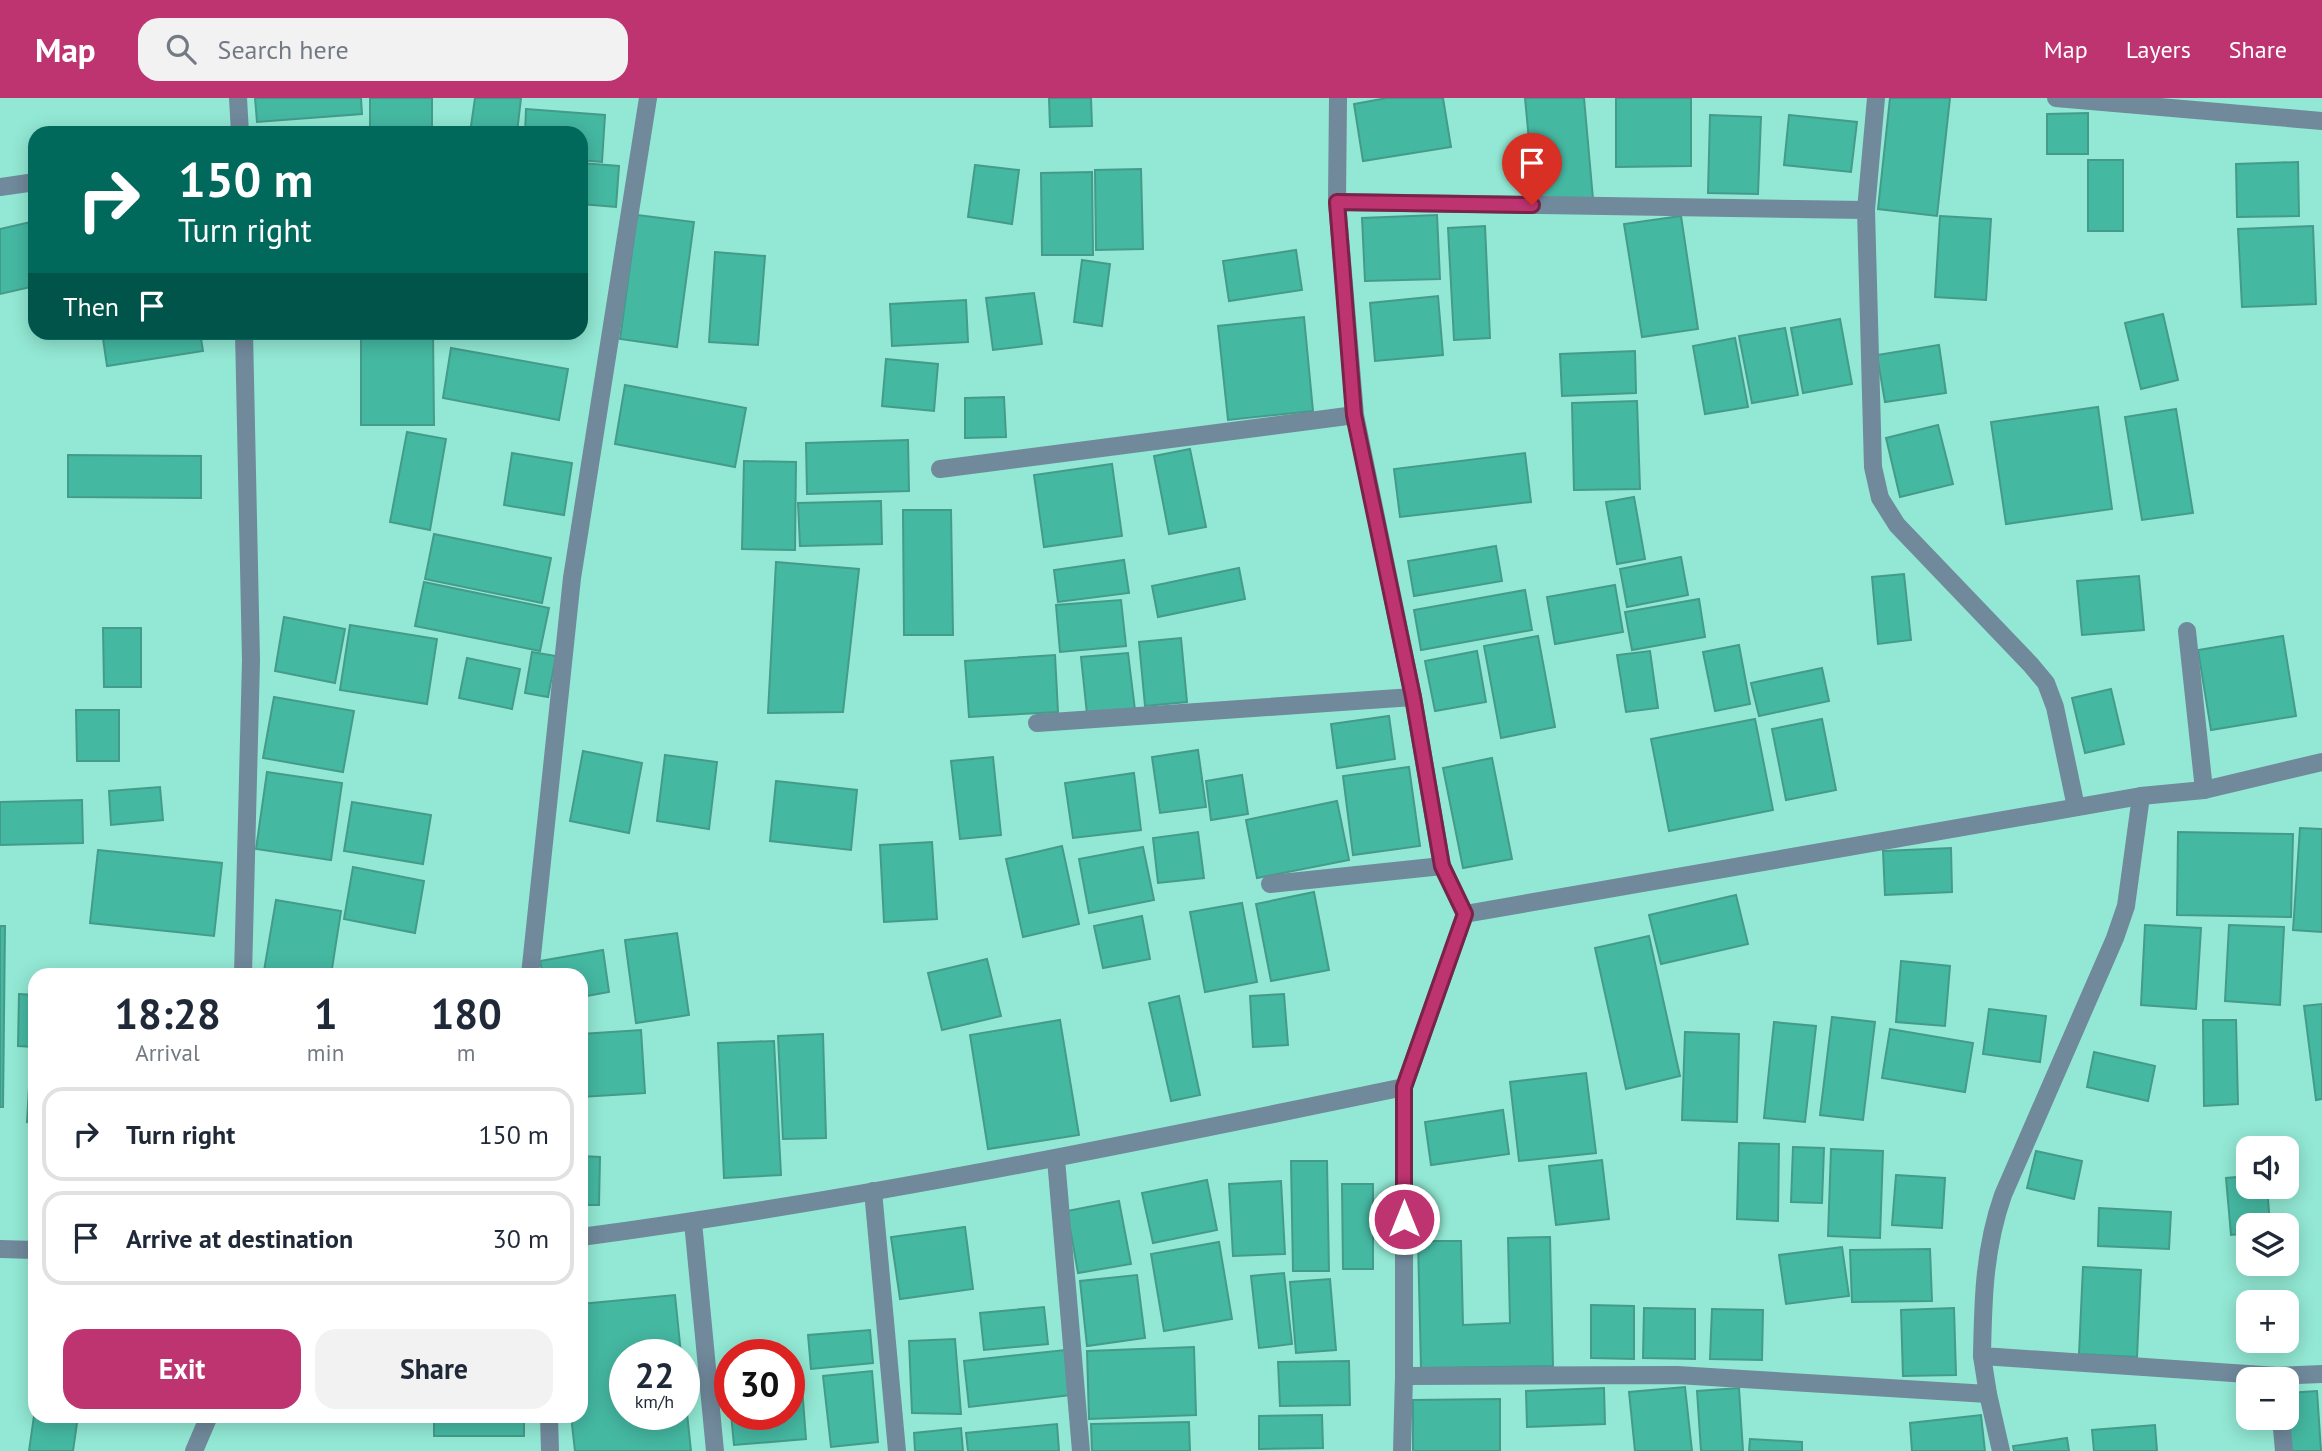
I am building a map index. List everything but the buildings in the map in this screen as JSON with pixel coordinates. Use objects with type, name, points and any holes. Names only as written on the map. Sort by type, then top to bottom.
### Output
[{"type":"street","points":[[239,98],[240,126]]},
{"type":"street","points":[[531,968],[572,578],[648,98]]},
{"type":"street","points":[[1338,98],[1337,202],[1354,415],[1413,697],[1442,866],[1465,914],[1404,1087],[1402,1451]]},
{"type":"street","points":[[1877,98],[1866,210],[1873,467],[1880,498],[1897,524],[2046,684],[2055,707],[2076,807]]},
{"type":"street","points":[[2056,98],[2322,121]]},
{"type":"street","points":[[0,187],[28,184]]},
{"type":"street","points":[[1337,202],[1866,210]]},
{"type":"street","points":[[243,968],[251,660],[244,340]]},
{"type":"street","points":[[940,470],[1354,415]]},
{"type":"street","points":[[2187,631],[2204,790]]},
{"type":"street","points":[[1037,723],[1413,697]]},
{"type":"street","points":[[1465,914],[2141,796],[2204,790],[2322,762]]},
{"type":"street","points":[[2001,1451],[1982,1356],[1984,1280],[1992,1225],[2115,938],[2126,906],[2141,796]]},
{"type":"street","points":[[1270,884],[1442,866]]},
{"type":"street","points":[[588,1236],[693,1222],[1056,1159],[1404,1087]]},
{"type":"street","points":[[1056,1159],[1081,1451]]},
{"type":"street","points":[[873,1191],[897,1451]]},
{"type":"street","points":[[693,1222],[715,1451]]},
{"type":"street","points":[[0,1249],[28,1250]]},
{"type":"street","points":[[1982,1356],[2236,1374]]},
{"type":"street","points":[[2299,1376],[2322,1374]]},
{"type":"street","points":[[1404,1376],[1677,1375],[1988,1394]]},
{"type":"street","points":[[194,1451],[206,1423]]},
{"type":"street","points":[[549,1423],[550,1451]]},
{"type":"street","points":[[2282,1430],[2284,1451]]},
{"type":"route","points":[[1404,1219],[1404,1087],[1465,914],[1442,866],[1413,697],[1354,415],[1337,202],[1532,205]]}]
